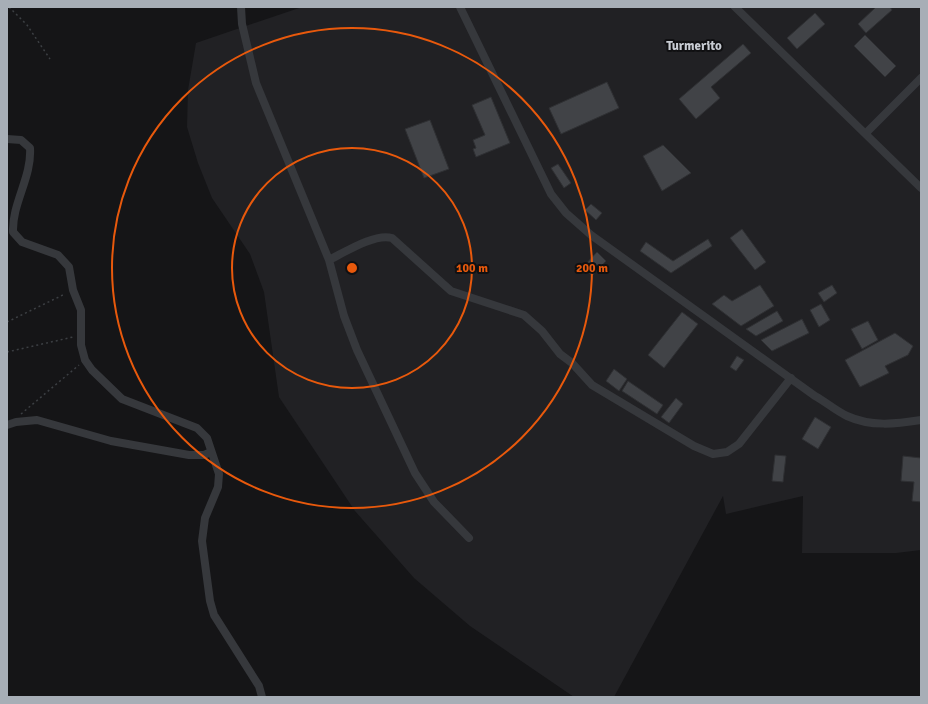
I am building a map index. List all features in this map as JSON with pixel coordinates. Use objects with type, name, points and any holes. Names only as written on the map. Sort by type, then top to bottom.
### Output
[{"type":"street","points":[[242,7],[242,24],[256,83],[329,260],[349,330],[414,473],[434,502],[469,538]]},
{"type":"street","points":[[460,7],[544,181],[551,194],[566,213],[591,235],[791,378],[847,416],[861,421],[893,425],[921,420]]},
{"type":"street","points":[[735,7],[921,188]]},
{"type":"street","points":[[866,133],[921,78]]},
{"type":"street","points":[[7,139],[21,140],[30,148],[31,162],[13,219],[13,232],[22,242],[58,255],[69,267],[72,290],[81,310],[81,335],[85,360],[92,370],[122,399],[197,428],[207,438],[219,474],[218,487],[205,518],[202,541],[210,601],[214,615],[259,686],[262,697]]},
{"type":"street","points":[[329,260],[374,239],[387,237],[392,238],[451,291],[524,315],[542,330],[560,354],[572,363],[592,384],[694,446],[713,454],[727,452],[739,444],[791,378]]},
{"type":"street","points":[[7,425],[16,422],[37,420],[111,441],[188,455],[204,455],[211,452]]},
{"type":"path","points":[[9,7],[27,25],[50,59]]},
{"type":"path","points":[[7,322],[72,290]]},
{"type":"path","points":[[7,352],[81,335]]},
{"type":"path","points":[[16,422],[22,412],[85,360]]},
{"type":"shaded area","points":[[302,7],[921,7],[921,550],[896,553],[802,553],[803,496],[726,514],[723,496],[614,697],[574,697],[470,626],[414,578],[355,511],[279,397],[264,292],[250,254],[212,198],[198,163],[187,127],[188,90],[196,43]]},
{"type":"building","points":[[876,7],[890,7],[892,10],[866,33],[858,24]]},
{"type":"building","points":[[815,13],[825,24],[797,49],[787,38]]},
{"type":"building","points":[[865,35],[896,66],[885,77],[854,46]]},
{"type":"building","points":[[743,44],[751,53],[711,87],[720,98],[696,119],[679,99]]},
{"type":"building","points":[[607,82],[619,108],[561,134],[549,108]]},
{"type":"building","points":[[491,97],[510,143],[476,157],[473,149],[476,148],[473,140],[485,135],[472,105]]},
{"type":"building","points":[[430,120],[449,169],[424,178],[405,129]]},
{"type":"building","points":[[663,145],[691,173],[662,191],[643,156]]},
{"type":"building","points":[[558,164],[571,183],[564,188],[551,168]]},
{"type":"building","points":[[591,204],[602,213],[596,220],[585,210]]},
{"type":"building","points":[[742,229],[766,262],[755,270],[730,238]]},
{"type":"building","points":[[708,239],[712,246],[671,273],[640,251],[646,242],[673,261]]},
{"type":"building","points":[[597,252],[606,261],[592,276],[583,267]]},
{"type":"building","points":[[760,285],[774,306],[741,326],[712,304],[724,295],[732,301]]},
{"type":"building","points":[[832,285],[837,293],[824,302],[818,293]]},
{"type":"building","points":[[821,304],[830,320],[819,327],[810,310]]},
{"type":"building","points":[[777,311],[783,321],[756,336],[746,329]]},
{"type":"building","points":[[682,312],[698,324],[664,368],[648,355]]},
{"type":"building","points":[[802,319],[809,333],[772,351],[761,340]]},
{"type":"building","points":[[868,321],[878,340],[862,349],[851,329]]},
{"type":"building","points":[[895,333],[913,346],[908,355],[885,366],[889,373],[860,387],[845,360]]},
{"type":"building","points":[[737,356],[744,360],[736,371],[730,367]]},
{"type":"building","points":[[614,369],[627,379],[619,391],[606,381]]},
{"type":"building","points":[[628,381],[663,405],[657,414],[622,391]]},
{"type":"building","points":[[676,398],[683,404],[669,423],[661,417]]},
{"type":"building","points":[[815,417],[831,427],[818,449],[802,439]]},
{"type":"building","points":[[775,455],[786,456],[783,482],[772,481]]},
{"type":"building","points":[[903,456],[921,458],[921,502],[912,501],[914,482],[901,481]]},
{"type":"district","name":"Turmerito","points":[[694,45]]}]
